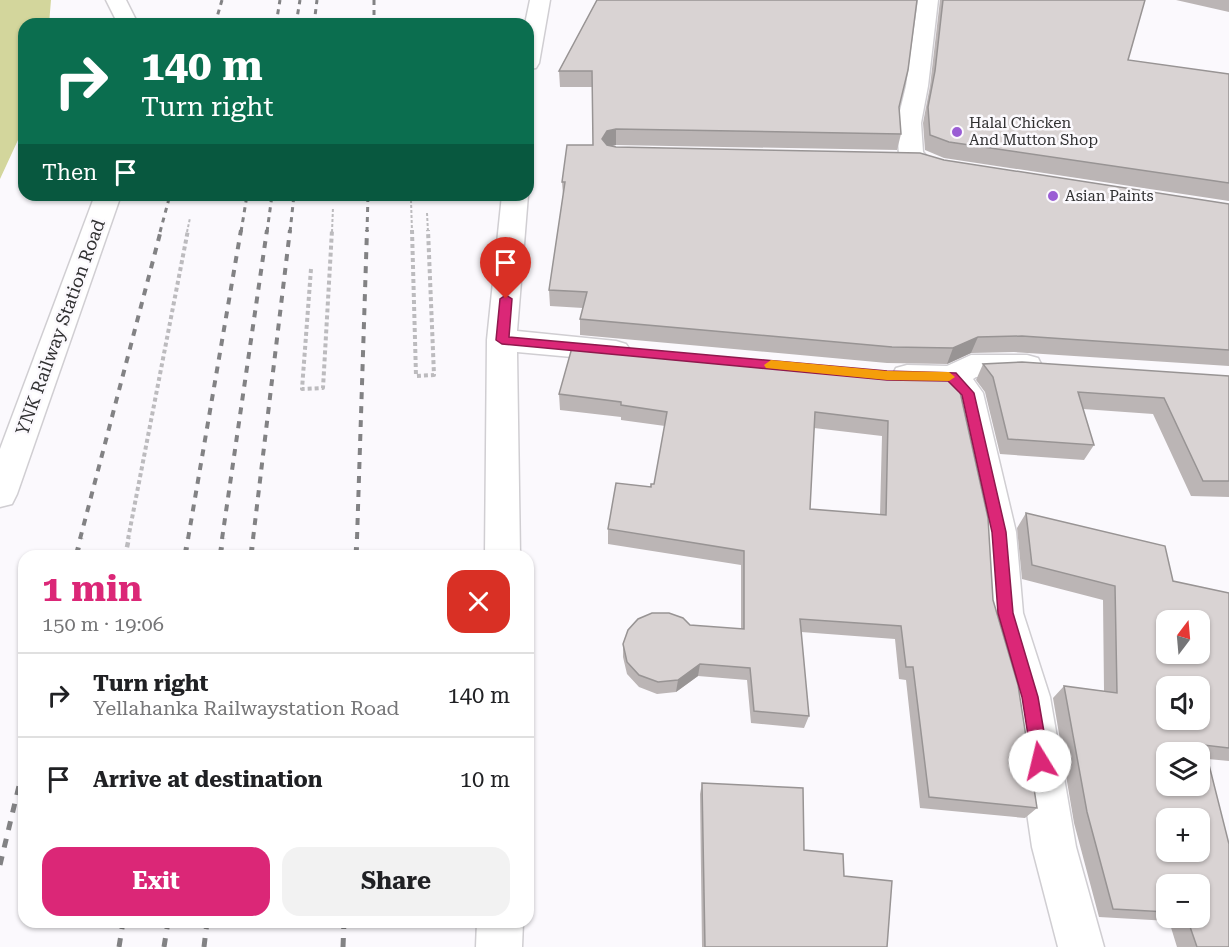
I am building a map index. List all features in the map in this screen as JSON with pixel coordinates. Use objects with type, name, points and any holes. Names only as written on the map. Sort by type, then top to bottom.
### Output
[{"type":"street","points":[[116,0],[125,18]]},
{"type":"street","points":[[534,32],[540,0]]},
{"type":"street","points":[[884,159],[928,164],[911,155],[909,123],[917,86],[928,0]]},
{"type":"street","name":"YNK Railway Station Road","points":[[0,494],[106,201]]},
{"type":"street","points":[[502,550],[502,340],[514,201]]},
{"type":"street","points":[[502,340],[642,353]]},
{"type":"street","points":[[876,375],[952,377],[971,366],[1014,365],[1050,368]]},
{"type":"street","points":[[952,377],[968,393],[999,532],[1005,613],[1030,697],[1054,847],[1081,947]]},
{"type":"street","points":[[499,947],[500,928]]},
{"type":"path","points":[[411,201],[416,376],[434,375],[427,213]]},
{"type":"path","points":[[310,269],[302,389],[323,388],[333,207]]},
{"type":"path","points":[[126,550],[190,218]]},
{"type":"green space","points":[[0,0],[51,0],[50,18],[18,18],[18,140],[0,179]]},
{"type":"building","points":[[597,0],[917,0],[908,70],[899,107],[901,134],[616,129],[607,131],[602,139],[607,145],[616,147],[920,153],[944,160],[1229,204],[1229,350],[1022,336],[978,337],[953,348],[892,347],[580,319],[587,292],[549,290],[565,182],[562,182],[567,145],[593,145],[592,71],[559,71]]},
{"type":"building","points":[[943,0],[1145,0],[1128,60],[1229,74],[1229,183],[949,142],[930,135],[928,107],[935,71]]},
{"type":"building","points":[[573,344],[892,374],[949,375],[958,383],[988,518],[993,600],[1018,685],[1037,808],[929,797],[913,667],[906,667],[901,626],[800,619],[809,716],[754,711],[750,668],[700,664],[678,680],[658,682],[639,675],[627,662],[623,644],[628,630],[638,619],[652,613],[669,613],[683,618],[690,625],[744,629],[744,551],[608,529],[616,483],[651,487],[651,484],[654,484],[667,412],[621,405],[621,402],[559,394]],"holes":[[[815,412],[888,421],[886,515],[810,509]]]},
{"type":"building","points":[[1022,362],[1229,376],[1229,481],[1203,481],[1164,398],[1078,392],[1094,445],[1008,439],[993,377],[983,364]]},
{"type":"building","points":[[1026,513],[1165,546],[1173,581],[1229,593],[1229,748],[1210,746],[1210,742],[1156,742],[1156,796],[1210,796],[1210,769],[1229,844],[1229,947],[1197,947],[1190,928],[1210,928],[1210,874],[1156,874],[1156,911],[1113,909],[1087,812],[1064,686],[1117,693],[1115,586],[1032,565]]},
{"type":"building","points":[[702,783],[803,788],[804,850],[843,854],[844,876],[892,881],[887,947],[705,947]]},
{"type":"railway","points":[[217,18],[222,0]]},
{"type":"railway","points":[[277,18],[280,0]]},
{"type":"railway","points":[[297,18],[300,0]]},
{"type":"railway","points":[[315,18],[317,0]]},
{"type":"railway","points":[[374,0],[374,18]]},
{"type":"railway","points":[[160,232],[168,201]]},
{"type":"railway","points":[[241,232],[246,201]]},
{"type":"railway","points":[[267,232],[271,201]]},
{"type":"railway","points":[[290,232],[293,201]]},
{"type":"railway","points":[[367,232],[368,201]]},
{"type":"railway","points":[[80,539],[161,230]]},
{"type":"railway","points":[[188,539],[241,230]]},
{"type":"railway","points":[[222,539],[267,230]]},
{"type":"railway","points":[[253,539],[290,230]]},
{"type":"railway","points":[[357,539],[367,230]]},
{"type":"railway","points":[[78,550],[81,538]]},
{"type":"railway","points":[[186,550],[188,538]]},
{"type":"railway","points":[[221,550],[223,538]]},
{"type":"railway","points":[[252,550],[253,538]]},
{"type":"railway","points":[[356,550],[357,538]]},
{"type":"railway","points":[[0,865],[18,790]]},
{"type":"railway","points":[[119,947],[122,928]]},
{"type":"railway","points":[[164,947],[167,928]]},
{"type":"railway","points":[[204,947],[206,928]]},
{"type":"railway","points":[[343,947],[344,928]]},
{"type":"slow traffic","points":[[771,365],[887,376],[949,377]]},
{"type":"place","name":"Halal Chicken And Mutton Shop","points":[[957,132]]},
{"type":"place","name":"Asian Paints","points":[[1053,196]]},
{"type":"route","points":[[506,299],[502,340],[887,376],[952,377],[968,393],[999,532],[1005,613],[1030,697],[1040,761]]}]
